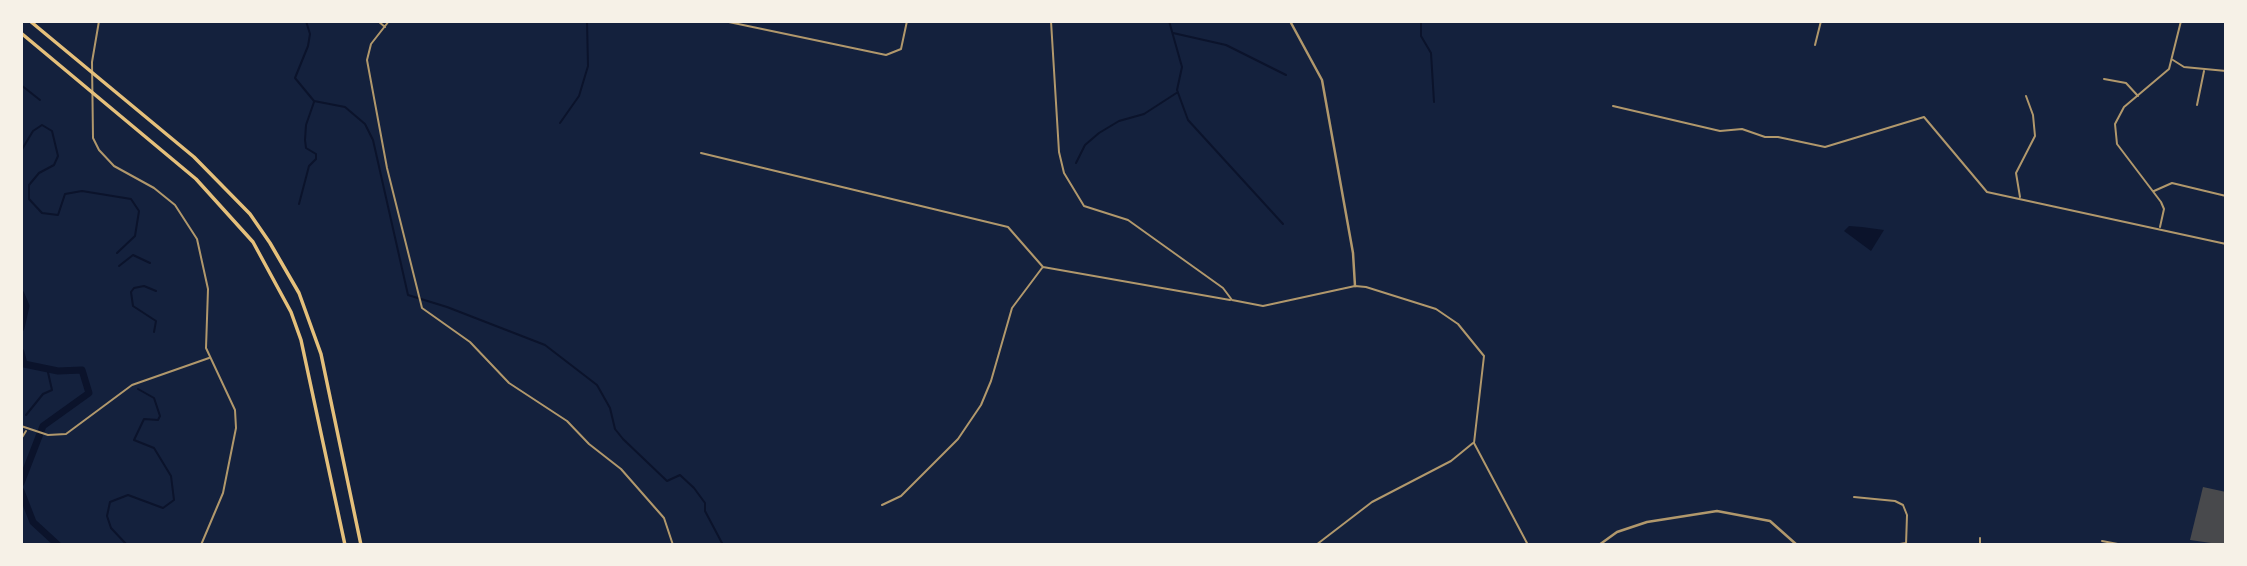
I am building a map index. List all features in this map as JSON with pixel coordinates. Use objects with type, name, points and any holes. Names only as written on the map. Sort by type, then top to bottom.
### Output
[{"type":"highway","points":[[30,21],[222,183],[250,214],[286,270],[299,293],[321,354],[361,545]]},
{"type":"highway","points":[[21,33],[218,201],[253,242],[291,312],[310,373],[345,545]]},
{"type":"street","points":[[99,21],[92,62],[93,138],[99,150],[114,166],[154,188],[175,205],[197,239],[208,289],[206,348],[235,410],[236,428],[219,506],[201,545]]},
{"type":"street","points":[[378,21],[385,27]]},
{"type":"street","points":[[389,21],[371,44],[367,60],[387,168],[422,307],[470,342],[509,383],[567,421],[589,444],[621,469],[664,518],[673,545]]},
{"type":"street","points":[[724,21],[787,32],[878,54],[891,54],[901,49],[908,21]]},
{"type":"street","points":[[1051,21],[1059,152],[1065,173],[1084,206],[1128,220],[1223,288],[1231,300]]},
{"type":"street","points":[[1290,21],[1322,80],[1353,253],[1355,286]]},
{"type":"street","points":[[1815,45],[1821,21]]},
{"type":"street","points":[[2160,228],[2164,209],[2154,191],[2117,144],[2114,133],[2117,116],[2163,75],[2174,61],[2181,21]]},
{"type":"street","points":[[2193,21],[2218,22]]},
{"type":"street","points":[[2174,61],[2184,67],[2226,71]]},
{"type":"street","points":[[2197,104],[2204,70]]},
{"type":"street","points":[[2104,79],[2126,83],[2138,96]]},
{"type":"street","points":[[2020,198],[2015,173],[2035,136],[2033,116],[2026,96]]},
{"type":"street","points":[[1613,106],[1720,131],[1742,129],[1765,137],[1778,136],[1825,148],[1924,117],[1957,153],[1982,188],[2226,244]]},
{"type":"street","points":[[701,153],[1008,227],[1043,267],[1263,306],[1355,286],[1436,309],[1458,324],[1473,340],[1485,361],[1474,443],[1528,545]]},
{"type":"street","points":[[2154,191],[2172,183],[2226,196]]},
{"type":"street","points":[[882,505],[901,496],[958,439],[981,405],[991,381],[1012,308],[1043,267]]},
{"type":"street","points":[[21,426],[48,435],[73,431],[132,385],[210,358]]},
{"type":"street","points":[[21,439],[27,429]]},
{"type":"street","points":[[1316,545],[1372,502],[1451,461],[1474,443]]},
{"type":"street","points":[[1854,497],[1895,501],[1903,505],[1907,515],[1906,544],[1894,545]]},
{"type":"street","points":[[1599,545],[1617,533],[1647,522],[1717,511],[1770,521],[1797,545]]},
{"type":"street","points":[[1980,538],[1980,545]]},
{"type":"street","points":[[2102,541],[2123,545]]},
{"type":"water","points":[[1849,226],[1884,230],[1871,251],[1844,231]]},
{"type":"building","points":[[2203,487],[2226,492],[2225,545],[2190,540]]},
{"type":"waterway","points":[[306,21],[310,34],[308,46],[295,78],[314,101],[345,107],[365,124],[373,140],[408,295],[545,345],[597,385],[610,408],[615,429],[667,481],[680,475],[694,488],[705,503],[705,511],[723,545]]},
{"type":"waterway","points":[[560,123],[579,96],[588,66],[587,21]]},
{"type":"waterway","points":[[1169,21],[1182,67],[1177,90],[1188,120],[1283,224]]},
{"type":"waterway","points":[[1421,21],[1421,36],[1431,53],[1434,102]]},
{"type":"waterway","points":[[1173,33],[1226,45],[1286,75]]},
{"type":"waterway","points":[[21,85],[40,100]]},
{"type":"waterway","points":[[1076,163],[1085,145],[1099,133],[1119,121],[1144,114],[1178,92]]},
{"type":"waterway","points":[[299,204],[309,166],[316,159],[316,154],[306,148],[305,140],[306,125],[314,102]]},
{"type":"waterway","points":[[21,151],[33,131],[42,125],[52,131],[58,156],[54,165],[39,173],[29,185],[29,199],[42,213],[58,215],[65,194],[82,191],[131,199],[139,211],[135,236],[117,253]]},
{"type":"waterway","points":[[119,266],[133,255],[150,263]]},
{"type":"waterway","points":[[154,332],[156,321],[133,306],[131,292],[134,288],[144,286],[156,291]]},
{"type":"waterway","points":[[21,294],[26,306],[21,328]]},
{"type":"waterway","points":[[21,352],[24,364],[58,371],[82,370],[89,393],[43,426],[21,483]]},
{"type":"waterway","points":[[26,415],[43,394],[52,390],[47,368]]},
{"type":"waterway","points":[[127,545],[111,528],[107,516],[110,502],[128,495],[163,508],[174,500],[171,476],[154,448],[134,440],[144,419],[158,420],[160,416],[154,398],[138,389]]},
{"type":"waterway","points":[[21,491],[33,522],[58,545]]}]
